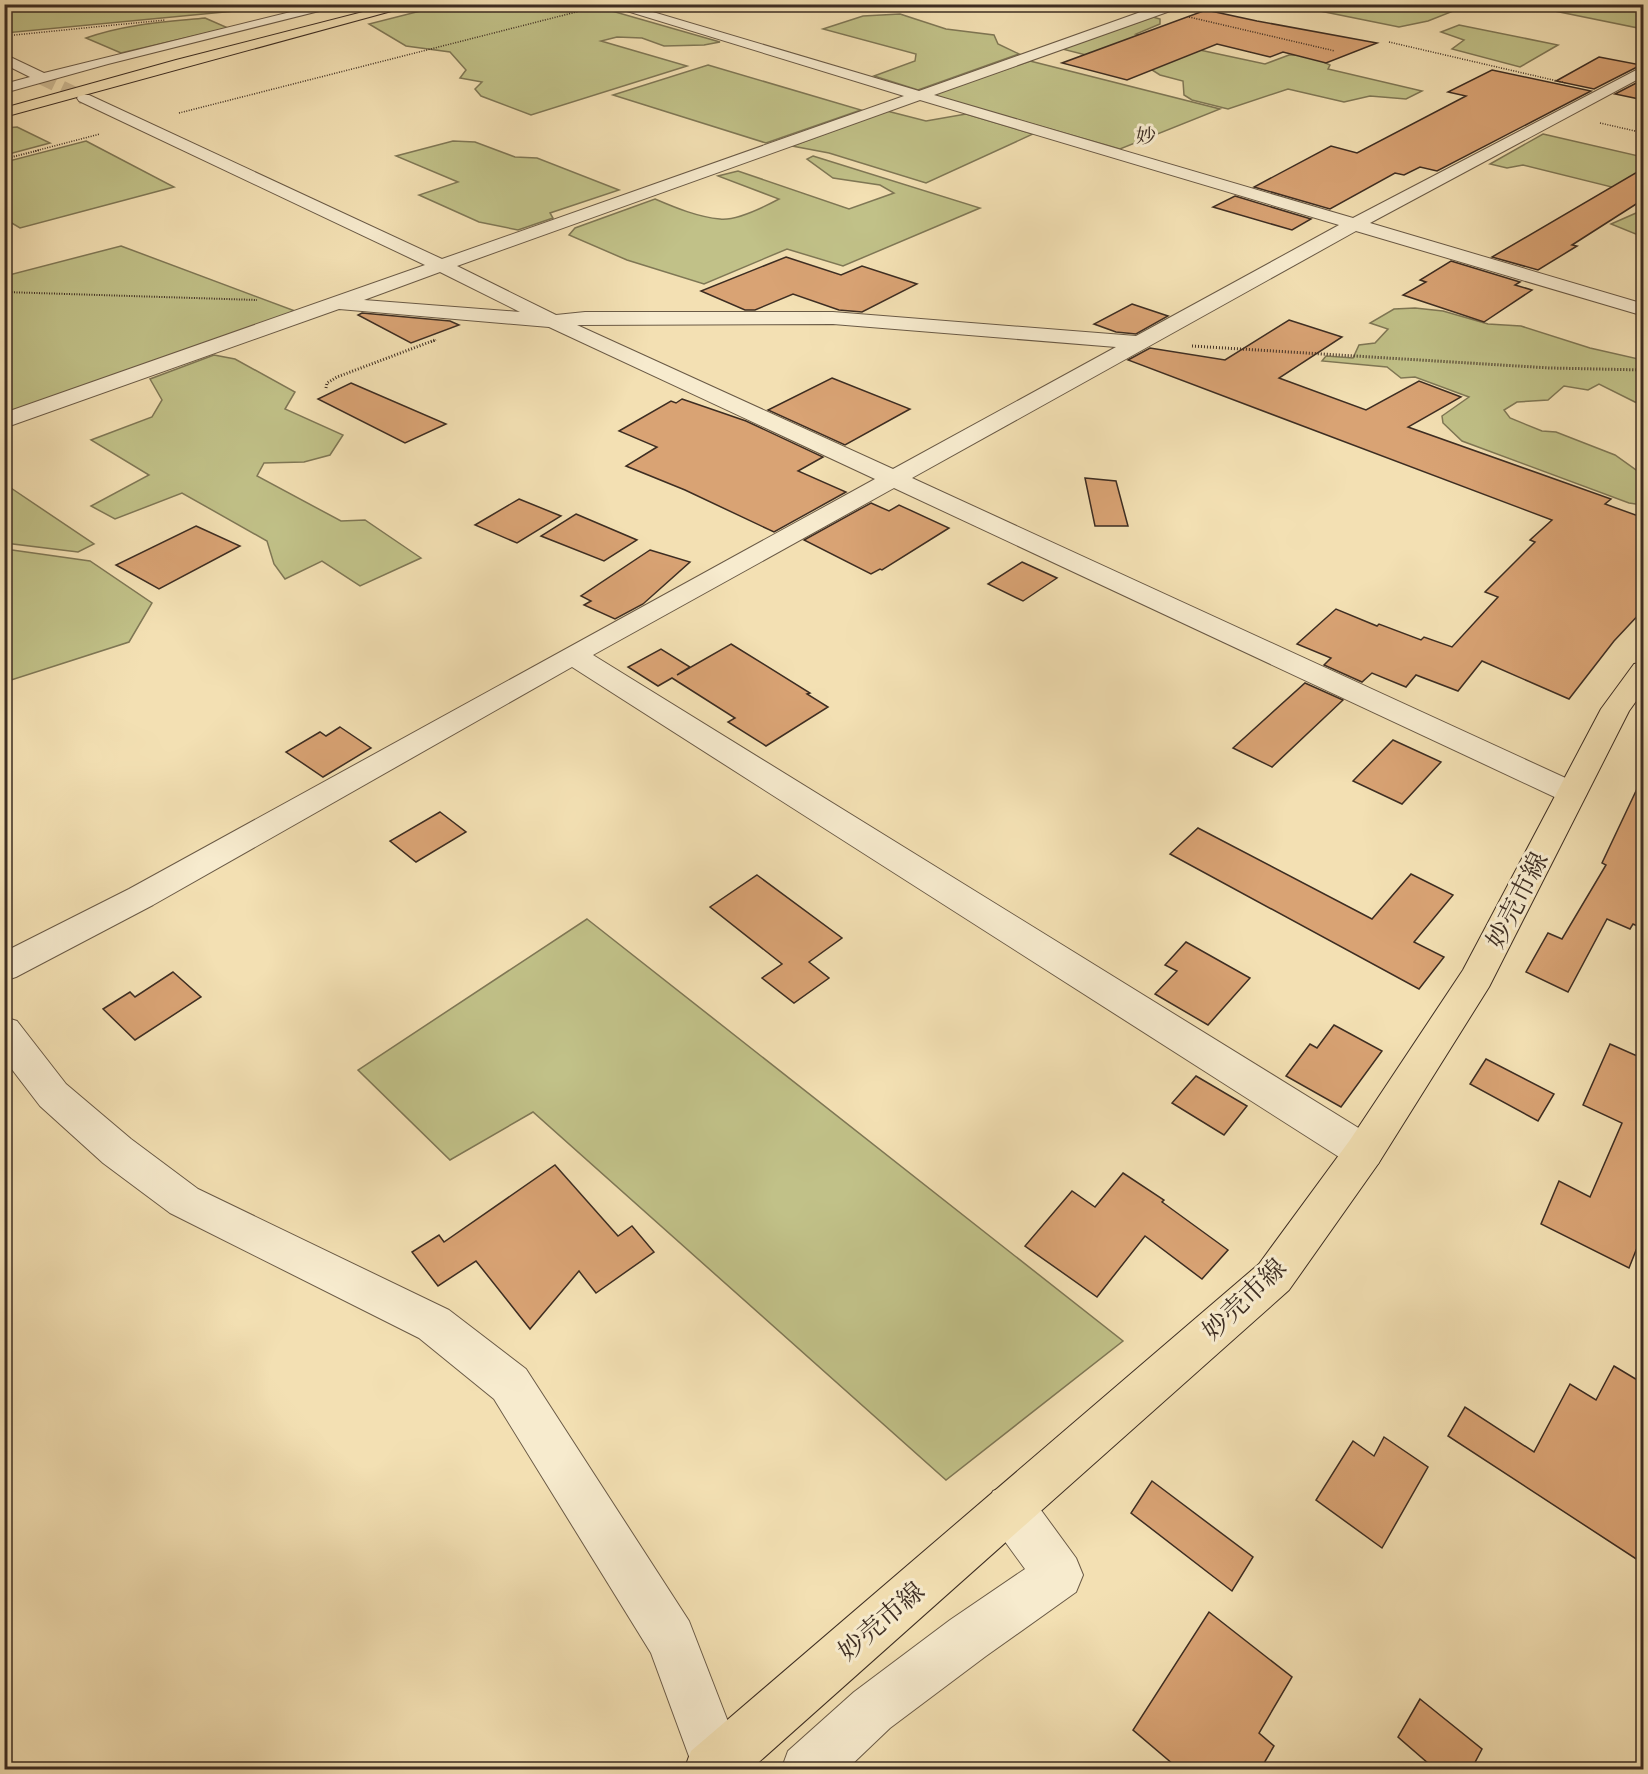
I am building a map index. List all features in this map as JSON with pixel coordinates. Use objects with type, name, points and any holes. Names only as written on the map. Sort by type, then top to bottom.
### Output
[{"type":"main road","points":[[4,102],[191,50],[378,4]]},
{"type":"main road","points":[[4,113],[181,63],[411,4]]},
{"type":"main road","name":"妙売市線","points":[[714,1766],[1274,1277],[1364,1152],[1477,978],[1615,709],[1644,670]]},
{"type":"street","points":[[4,89],[341,4]]},
{"type":"street","points":[[609,4],[1644,310]]},
{"type":"street","points":[[4,421],[1163,8]]},
{"type":"street","points":[[4,58],[42,78]]},
{"type":"street","points":[[4,968],[141,897],[573,655],[1355,224],[1644,70]]},
{"type":"street","points":[[84,98],[893,480],[1572,793]]},
{"type":"street","points":[[333,303],[553,321],[585,318],[833,318],[1141,343]]},
{"type":"street","points":[[573,655],[1364,1152]]},
{"type":"street","points":[[4,1031],[53,1095],[117,1151],[184,1201],[434,1324],[510,1384],[671,1640],[714,1766]]},
{"type":"street","points":[[807,1770],[872,1710],[968,1638],[1059,1575],[1010,1508]]},
{"type":"path","points":[[4,159],[594,7]]},
{"type":"path","points":[[1163,8],[1335,51]]},
{"type":"path","points":[[1389,42],[1601,91]]},
{"type":"path","points":[[4,292],[265,301]]},
{"type":"path","points":[[326,388],[327,383],[337,377],[497,317]]},
{"type":"path","points":[[1141,343],[1550,368],[1644,370]]},
{"type":"green space","points":[[5,4],[297,4],[297,5],[5,33]]},
{"type":"green space","points":[[444,5],[591,5],[720,42],[704,45],[664,46],[642,38],[617,37],[601,41],[687,66],[531,115],[481,96],[475,89],[482,82],[460,78],[466,70],[450,52],[406,46],[369,24]]},
{"type":"green space","points":[[1182,5],[1463,5],[1461,8],[1428,21],[1399,27],[1305,8]]},
{"type":"green space","points":[[1525,5],[1643,5],[1643,29]]},
{"type":"green space","points":[[900,14],[946,29],[994,35],[998,44],[1019,54],[918,90],[874,76],[915,61],[916,54],[823,29],[863,16]]},
{"type":"green space","points":[[1153,17],[1160,19],[1160,24],[1136,34],[1265,64],[1289,55],[1309,55],[1330,65],[1328,69],[1422,91],[1406,99],[1370,96],[1344,102],[1288,89],[1228,109],[1192,100],[1184,95],[1183,81],[1160,75],[1138,61],[1098,58],[1062,49]]},
{"type":"green space","points":[[205,18],[228,28],[121,53],[86,38],[130,27]]},
{"type":"green space","points":[[1459,25],[1558,45],[1520,67],[1452,49],[1464,40],[1441,32]]},
{"type":"green space","points":[[1030,61],[1220,109],[1120,149],[931,95]]},
{"type":"green space","points":[[708,65],[861,110],[766,143],[613,95]]},
{"type":"green space","points":[[887,111],[926,121],[966,114],[1033,134],[926,183],[829,153],[792,146]]},
{"type":"green space","points":[[17,127],[50,143],[5,155],[5,128]]},
{"type":"green space","points":[[1543,134],[1643,157],[1643,200],[1607,191],[1612,187],[1523,165],[1507,168],[1490,164]]},
{"type":"green space","points":[[86,141],[174,187],[20,228],[5,219],[5,162]]},
{"type":"green space","points":[[453,141],[475,142],[515,157],[537,158],[619,190],[550,213],[553,218],[518,230],[479,222],[419,195],[458,182],[396,156]]},
{"type":"green space","points":[[813,156],[980,208],[843,266],[787,249],[704,284],[627,260],[569,235],[575,228],[655,199],[695,214],[727,219],[750,213],[779,199],[718,176],[738,171],[849,209],[894,193],[880,185],[833,178],[807,159]]},
{"type":"green space","points":[[1643,210],[1643,237],[1611,224]]},
{"type":"green space","points":[[121,246],[295,311],[5,415],[5,276]]},
{"type":"green space","points":[[1415,308],[1443,311],[1488,324],[1521,326],[1590,348],[1643,360],[1643,401],[1639,404],[1599,384],[1588,390],[1564,386],[1548,400],[1517,402],[1504,410],[1510,418],[1542,431],[1556,432],[1615,455],[1643,475],[1642,505],[1629,503],[1462,441],[1443,423],[1442,416],[1469,397],[1415,377],[1401,378],[1387,367],[1322,361],[1326,356],[1353,358],[1359,345],[1375,343],[1388,329],[1370,323],[1394,309]]},
{"type":"green space","points":[[214,355],[235,359],[295,392],[285,409],[343,435],[330,455],[304,462],[264,463],[257,476],[341,521],[365,520],[421,558],[360,586],[322,561],[285,579],[274,564],[267,541],[182,493],[115,519],[91,506],[149,475],[91,440],[152,417],[162,400],[150,379]]},
{"type":"green space","points":[[5,484],[94,544],[78,552],[5,543]]},
{"type":"green space","points":[[5,549],[90,561],[152,603],[129,642],[5,682],[5,644],[9,641],[5,636]]},
{"type":"green space","points":[[587,919],[1123,1341],[946,1480],[533,1112],[450,1160],[358,1070]]},
{"type":"building","points":[[1206,10],[1377,43],[1326,63],[1283,52],[1270,57],[1217,44],[1127,80],[1062,63]]},
{"type":"building","points":[[1599,57],[1641,65],[1594,89],[1556,81]]},
{"type":"building","points":[[1492,70],[1591,91],[1437,171],[1420,167],[1404,175],[1395,173],[1330,209],[1254,187],[1331,146],[1357,153],[1466,96],[1448,92]]},
{"type":"building","points":[[1644,79],[1644,100],[1615,94]]},
{"type":"building","points":[[1644,168],[1644,199],[1572,245],[1577,246],[1538,270],[1492,257]]},
{"type":"building","points":[[1235,196],[1311,219],[1292,230],[1213,207]]},
{"type":"building","points":[[786,257],[841,275],[862,266],[917,284],[862,312],[839,310],[793,294],[755,310],[745,310],[701,291]]},
{"type":"building","points":[[1451,261],[1520,282],[1515,285],[1532,290],[1484,322],[1403,295],[1426,282],[1420,280]]},
{"type":"building","points":[[1132,304],[1168,316],[1136,334],[1116,332],[1094,324]]},
{"type":"building","points":[[362,313],[450,321],[459,325],[411,343],[358,315]]},
{"type":"building","points":[[1289,320],[1342,337],[1279,378],[1366,410],[1419,381],[1461,397],[1408,427],[1611,499],[1605,504],[1644,518],[1644,609],[1614,641],[1569,699],[1482,661],[1458,691],[1416,675],[1406,687],[1372,673],[1362,682],[1324,665],[1331,658],[1297,644],[1336,609],[1377,626],[1379,624],[1421,640],[1424,637],[1452,647],[1498,597],[1485,592],[1535,542],[1530,540],[1552,520],[1128,360],[1150,348],[1225,360]]},
{"type":"building","points":[[832,378],[910,409],[845,445],[768,410]]},
{"type":"building","points":[[351,383],[446,424],[405,443],[318,399]]},
{"type":"building","points":[[682,399],[746,421],[823,457],[798,471],[846,492],[774,532],[685,490],[626,466],[657,447],[619,431],[671,401],[676,403]]},
{"type":"building","points":[[1085,478],[1116,481],[1128,526],[1095,526]]},
{"type":"building","points":[[519,499],[561,516],[517,543],[475,525]]},
{"type":"building","points":[[871,503],[889,511],[899,505],[949,528],[882,570],[871,574],[804,540]]},
{"type":"building","points":[[576,514],[637,540],[604,561],[541,536]]},
{"type":"building","points":[[196,526],[240,546],[159,589],[116,565]]},
{"type":"building","points":[[650,550],[690,562],[643,604],[615,619],[584,605],[591,601],[581,596]]},
{"type":"building","points":[[1022,562],[1057,578],[1023,601],[988,584]]},
{"type":"building","points":[[731,644],[810,693],[807,694],[828,707],[766,746],[728,722],[735,718],[672,678],[658,686],[628,667],[661,649],[690,667],[677,675]]},
{"type":"building","points":[[1305,683],[1343,700],[1272,767],[1233,748]]},
{"type":"building","points":[[340,727],[371,748],[323,777],[286,752],[320,732],[326,736]]},
{"type":"building","points":[[1393,740],[1441,762],[1402,804],[1353,781]]},
{"type":"building","points":[[1644,774],[1644,929],[1633,924],[1630,929],[1607,919],[1568,992],[1526,972],[1548,933],[1562,939],[1606,865],[1602,863]]},
{"type":"building","points":[[440,812],[466,832],[416,862],[390,841]]},
{"type":"building","points":[[1198,828],[1372,919],[1411,874],[1453,895],[1414,942],[1444,957],[1419,989],[1170,854]]},
{"type":"building","points":[[757,875],[842,938],[809,962],[829,978],[794,1003],[762,978],[782,964],[710,907]]},
{"type":"building","points":[[1186,942],[1250,978],[1208,1025],[1155,994],[1177,971],[1165,965]]},
{"type":"building","points":[[173,972],[201,997],[135,1040],[103,1009],[130,992],[135,997]]},
{"type":"building","points":[[1334,1025],[1382,1051],[1341,1107],[1286,1076],[1310,1044],[1317,1048]]},
{"type":"building","points":[[1610,1044],[1644,1059],[1644,1230],[1629,1268],[1541,1224],[1559,1181],[1590,1197],[1622,1123],[1583,1105]]},
{"type":"building","points":[[1486,1059],[1554,1094],[1538,1121],[1470,1084]]},
{"type":"building","points":[[1196,1076],[1247,1106],[1224,1135],[1172,1103]]},
{"type":"building","points":[[555,1165],[618,1236],[632,1226],[654,1252],[596,1293],[579,1271],[530,1329],[476,1261],[438,1286],[412,1252],[439,1235],[444,1242]]},
{"type":"building","points":[[1123,1173],[1164,1200],[1162,1202],[1228,1250],[1202,1279],[1145,1236],[1097,1297],[1025,1246],[1072,1191],[1095,1207]]},
{"type":"building","points":[[1614,1366],[1644,1384],[1644,1564],[1448,1436],[1465,1407],[1534,1452],[1570,1384],[1596,1400]]},
{"type":"building","points":[[1384,1437],[1428,1467],[1382,1548],[1316,1500],[1353,1441],[1374,1456]]},
{"type":"building","points":[[1152,1481],[1253,1557],[1232,1591],[1131,1513]]},
{"type":"building","points":[[1209,1612],[1292,1677],[1259,1733],[1274,1746],[1260,1770],[1180,1770],[1133,1730]]},
{"type":"building","points":[[1420,1699],[1482,1749],[1471,1770],[1436,1770],[1398,1737]]},
{"type":"tunnel","points":[[42,78],[84,98]]},
{"type":"district","name":"妙","points":[[1146,136]]}]
